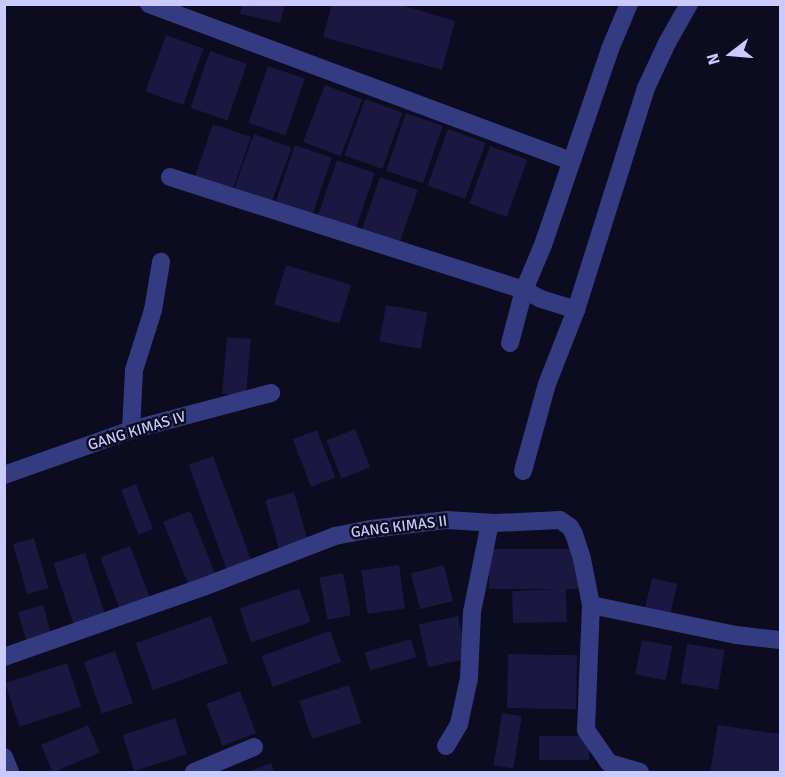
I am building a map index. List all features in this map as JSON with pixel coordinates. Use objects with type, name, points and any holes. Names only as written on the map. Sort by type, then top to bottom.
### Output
[{"type":"street","points":[[149,4],[572,161]]},
{"type":"street","points":[[510,343],[524,290],[543,245],[610,49],[629,4]]},
{"type":"street","points":[[523,471],[547,384],[576,310],[646,88],[667,43],[689,4]]},
{"type":"street","points":[[171,177],[524,290],[541,299],[576,310]]},
{"type":"street","points":[[131,430],[134,370],[153,310],[161,262]]},
{"type":"street","name":"GANG KIMAS IV","points":[[4,475],[131,430],[271,393]]},
{"type":"street","name":"GANG KIMAS II","points":[[4,657],[203,587],[335,536],[371,529],[447,520],[490,523],[560,520],[570,527],[582,559],[591,605],[586,730],[609,763],[640,772]]},
{"type":"street","points":[[446,746],[459,724],[469,678],[472,612],[490,523]]},
{"type":"street","points":[[591,605],[736,635],[780,640]]},
{"type":"street","points":[[194,772],[254,747]]},
{"type":"street","points":[[4,758],[10,772]]},
{"type":"building","points":[[242,4],[285,4],[280,23],[240,14]]},
{"type":"building","points":[[332,4],[398,4],[455,21],[442,70],[323,37]]},
{"type":"building","points":[[166,35],[204,49],[183,105],[145,91]]},
{"type":"building","points":[[210,51],[247,64],[227,120],[190,108]]},
{"type":"building","points":[[268,66],[305,79],[285,135],[248,123]]},
{"type":"building","points":[[325,85],[362,99],[340,156],[303,142]]},
{"type":"building","points":[[365,99],[403,113],[382,169],[344,155]]},
{"type":"building","points":[[406,113],[443,126],[423,183],[386,171]]},
{"type":"building","points":[[213,124],[251,137],[231,194],[193,181]]},
{"type":"building","points":[[448,129],[486,143],[465,199],[427,185]]},
{"type":"building","points":[[254,134],[292,148],[271,205],[233,191]]},
{"type":"building","points":[[295,145],[332,158],[312,214],[275,202]]},
{"type":"building","points":[[490,146],[528,160],[507,217],[469,203]]},
{"type":"building","points":[[337,160],[375,173],[355,230],[317,217]]},
{"type":"building","points":[[380,177],[418,190],[398,247],[360,234]]},
{"type":"building","points":[[286,265],[351,285],[339,324],[274,304]]},
{"type":"building","points":[[386,305],[427,312],[421,349],[380,341]]},
{"type":"building","points":[[227,337],[251,339],[246,396],[222,394]]},
{"type":"building","points":[[355,429],[370,467],[342,479],[326,441]]},
{"type":"building","points":[[317,430],[335,478],[311,487],[293,439]]},
{"type":"building","points":[[213,456],[251,560],[227,569],[189,465]]},
{"type":"building","points":[[136,484],[153,529],[138,535],[121,490]]},
{"type":"building","points":[[294,492],[308,542],[279,550],[265,500]]},
{"type":"building","points":[[190,511],[215,573],[188,584],[163,522]]},
{"type":"building","points":[[34,538],[48,588],[27,594],[13,544]]},
{"type":"building","points":[[130,546],[150,598],[120,610],[100,557]]},
{"type":"building","points":[[489,549],[578,549],[578,589],[566,589],[567,622],[513,623],[512,591],[560,589],[489,589]]},
{"type":"building","points":[[85,553],[105,616],[74,626],[54,563]]},
{"type":"building","points":[[399,565],[405,609],[367,614],[361,570]]},
{"type":"building","points":[[444,565],[453,601],[420,609],[411,573]]},
{"type":"building","points":[[343,573],[351,615],[328,620],[319,578]]},
{"type":"building","points":[[652,578],[677,584],[669,619],[644,613]]},
{"type":"building","points":[[299,588],[311,622],[251,643],[239,609]]},
{"type":"building","points":[[43,605],[52,637],[27,644],[18,612]]},
{"type":"building","points":[[211,616],[228,663],[153,690],[136,643]]},
{"type":"building","points":[[458,616],[467,659],[428,667],[419,624]]},
{"type":"building","points":[[330,631],[341,662],[273,687],[261,656]]},
{"type":"building","points":[[411,639],[416,657],[370,670],[365,652]]},
{"type":"building","points":[[642,640],[672,646],[666,680],[635,674]]},
{"type":"building","points":[[687,644],[725,650],[718,689],[681,684]]},
{"type":"building","points":[[115,651],[133,703],[102,714],[84,662]]},
{"type":"building","points":[[508,654],[577,655],[576,709],[507,708]]},
{"type":"building","points":[[67,663],[81,707],[19,727],[5,683]]},
{"type":"building","points":[[349,685],[361,723],[312,739],[300,701]]},
{"type":"building","points":[[240,691],[256,733],[223,746],[206,704]]},
{"type":"building","points":[[502,713],[522,716],[513,768],[494,765]]},
{"type":"building","points":[[175,718],[187,754],[134,771],[123,735]]},
{"type":"building","points":[[88,725],[100,753],[53,772],[41,745]]},
{"type":"building","points":[[718,725],[780,734],[780,772],[710,772]]},
{"type":"building","points":[[539,736],[589,736],[589,760],[539,760]]},
{"type":"building","points":[[271,763],[275,772],[248,772]]}]
